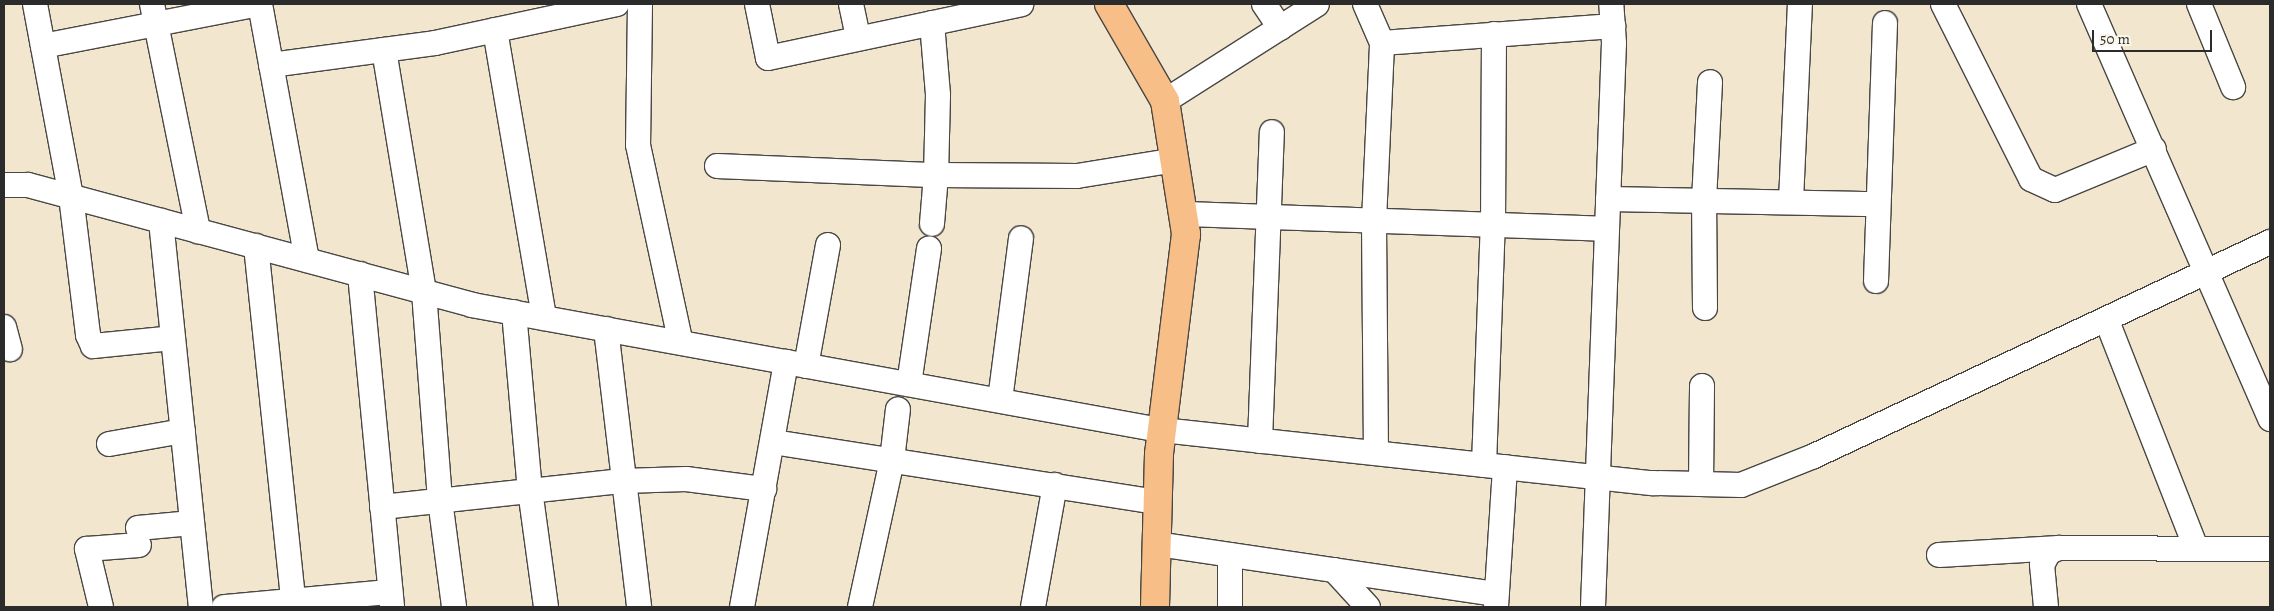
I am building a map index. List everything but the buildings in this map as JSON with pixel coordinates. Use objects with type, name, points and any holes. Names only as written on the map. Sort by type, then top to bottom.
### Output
[{"type":"main road","points":[[1109,4],[1165,101],[1176,160],[1186,234],[1162,430],[1155,607]]},
{"type":"street","points":[[35,4],[71,196],[88,335],[93,346],[173,338]]},
{"type":"street","points":[[43,46],[154,14],[260,4],[307,260]]},
{"type":"street","points":[[272,65],[435,44],[617,4]]},
{"type":"street","points":[[640,4],[638,145],[680,340]]},
{"type":"street","points":[[757,4],[768,58],[858,38],[942,15],[1021,4]]},
{"type":"street","points":[[851,4],[858,38]]},
{"type":"street","points":[[1264,4],[1280,28]]},
{"type":"street","points":[[1165,101],[1317,4]]},
{"type":"street","points":[[1365,4],[1382,43],[1374,221],[1376,453]]},
{"type":"street","points":[[1790,201],[1800,4]]},
{"type":"street","points":[[1943,4],[2031,179],[2055,190],[2154,149]]},
{"type":"street","points":[[2089,4],[2209,273],[2270,419]]},
{"type":"street","points":[[2199,4],[2233,87]]},
{"type":"street","points":[[154,14],[198,231]]},
{"type":"street","points":[[932,224],[936,175],[942,15]]},
{"type":"street","points":[[1382,43],[1494,34],[1612,15],[1608,200],[1596,477],[1593,607]]},
{"type":"street","points":[[1876,281],[1884,24]]},
{"type":"street","points":[[495,30],[544,318]]},
{"type":"street","points":[[1157,544],[1334,570],[1496,601],[1493,225],[1494,34]]},
{"type":"street","points":[[384,50],[424,292],[440,500],[454,607]]},
{"type":"street","points":[[1705,308],[1704,201],[1710,82]]},
{"type":"street","points":[[1260,440],[1272,132]]},
{"type":"street","points":[[717,166],[936,175],[1078,176],[1176,160]]},
{"type":"street","points":[[4,185],[28,185],[424,292],[514,312],[680,340],[796,364],[1162,430],[1596,477],[1740,485],[1814,456],[2107,321],[2270,242]]},
{"type":"street","points":[[1608,200],[1790,201],[1878,204]]},
{"type":"street","points":[[1184,214],[1606,229]]},
{"type":"street","points":[[161,221],[201,607]]},
{"type":"street","points":[[1000,400],[1021,238]]},
{"type":"street","points":[[256,246],[293,601]]},
{"type":"street","points":[[742,607],[772,442],[796,364],[828,246]]},
{"type":"street","points":[[909,384],[929,248]]},
{"type":"street","points":[[224,607],[293,601],[391,600],[360,274]]},
{"type":"street","points":[[514,312],[530,490],[546,607]]},
{"type":"street","points":[[2107,321],[2196,546]]},
{"type":"street","points":[[606,329],[622,481],[639,607]]},
{"type":"street","points":[[1701,484],[1702,386]]},
{"type":"street","points":[[860,607],[892,460],[898,409]]},
{"type":"street","points":[[109,444],[183,431]]},
{"type":"street","points":[[772,442],[1158,502]]},
{"type":"street","points":[[382,507],[622,481],[686,479],[764,489]]},
{"type":"street","points":[[1033,607],[1054,485]]},
{"type":"street","points":[[101,607],[86,549],[192,524]]},
{"type":"street","points":[[1940,555],[2059,548],[2196,546],[2270,549]]},
{"type":"street","points":[[2046,607],[2042,565],[2049,552],[2059,548]]},
{"type":"street","points":[[1230,555],[1230,607]]},
{"type":"street","points":[[1334,570],[1368,607]]}]
